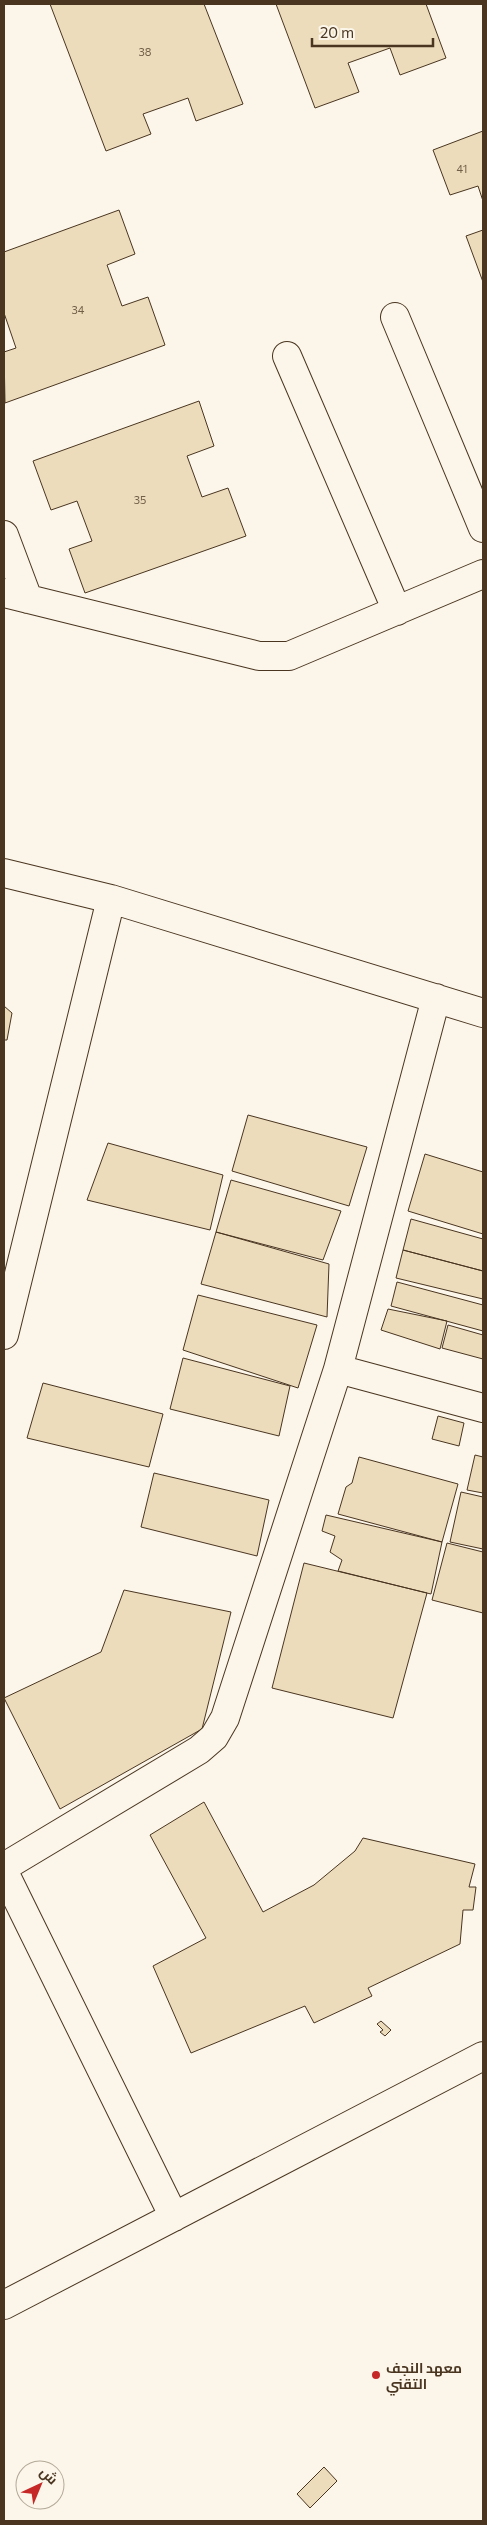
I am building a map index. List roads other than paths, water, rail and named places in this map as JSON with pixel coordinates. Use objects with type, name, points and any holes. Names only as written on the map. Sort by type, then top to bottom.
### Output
[{"type":"street","points":[[395,317],[483,528]]},
{"type":"street","points":[[287,356],[397,611]]},
{"type":"street","points":[[4,535],[16,596],[259,656],[289,656],[483,574]]},
{"type":"street","points":[[4,873],[111,899],[483,1013]]},
{"type":"street","points":[[4,1332],[111,899]]},
{"type":"street","points":[[4,1867],[199,1750],[214,1737],[225,1718],[338,1369],[436,998]]},
{"type":"street","points":[[338,1369],[483,1408]]},
{"type":"street","points":[[4,1872],[174,2217]]},
{"type":"street","points":[[4,2306],[483,2056]]},
{"type":"place","name":"معهد النجف التقني","points":[[376,2375]]}]
